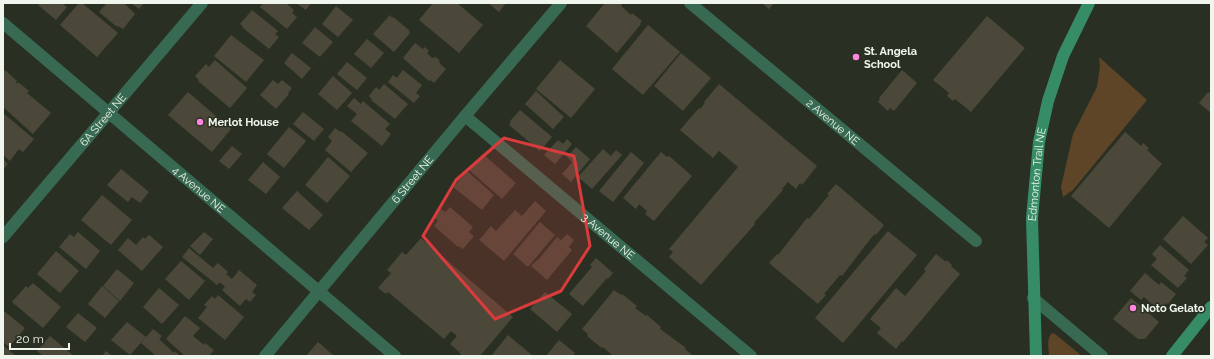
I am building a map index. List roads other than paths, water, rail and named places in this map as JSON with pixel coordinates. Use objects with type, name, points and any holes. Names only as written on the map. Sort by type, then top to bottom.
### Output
[{"type":"main road","name":"Edmonton Trail NE","points":[[1036,356],[1033,298],[1032,218],[1039,142],[1048,101],[1062,56],[1089,3]]},
{"type":"main road","points":[[1172,356],[1211,307]]},
{"type":"street","name":"6A Street NE","points":[[3,237],[202,3]]},
{"type":"street","name":"6 Street NE","points":[[265,356],[561,3]]},
{"type":"street","name":"2 Avenue NE","points":[[690,3],[976,241]]},
{"type":"street","name":"4 Avenue NE","points":[[3,23],[395,356]]},
{"type":"street","name":"3 Avenue NE","points":[[465,116],[751,356]]},
{"type":"street","points":[[1033,298],[1102,356]]},
{"type":"place","name":"St. Angela School","points":[[856,57]]},
{"type":"place","name":"Merlot House","points":[[200,122]]},
{"type":"place","name":"Noto Gelato","points":[[1133,308]]}]
